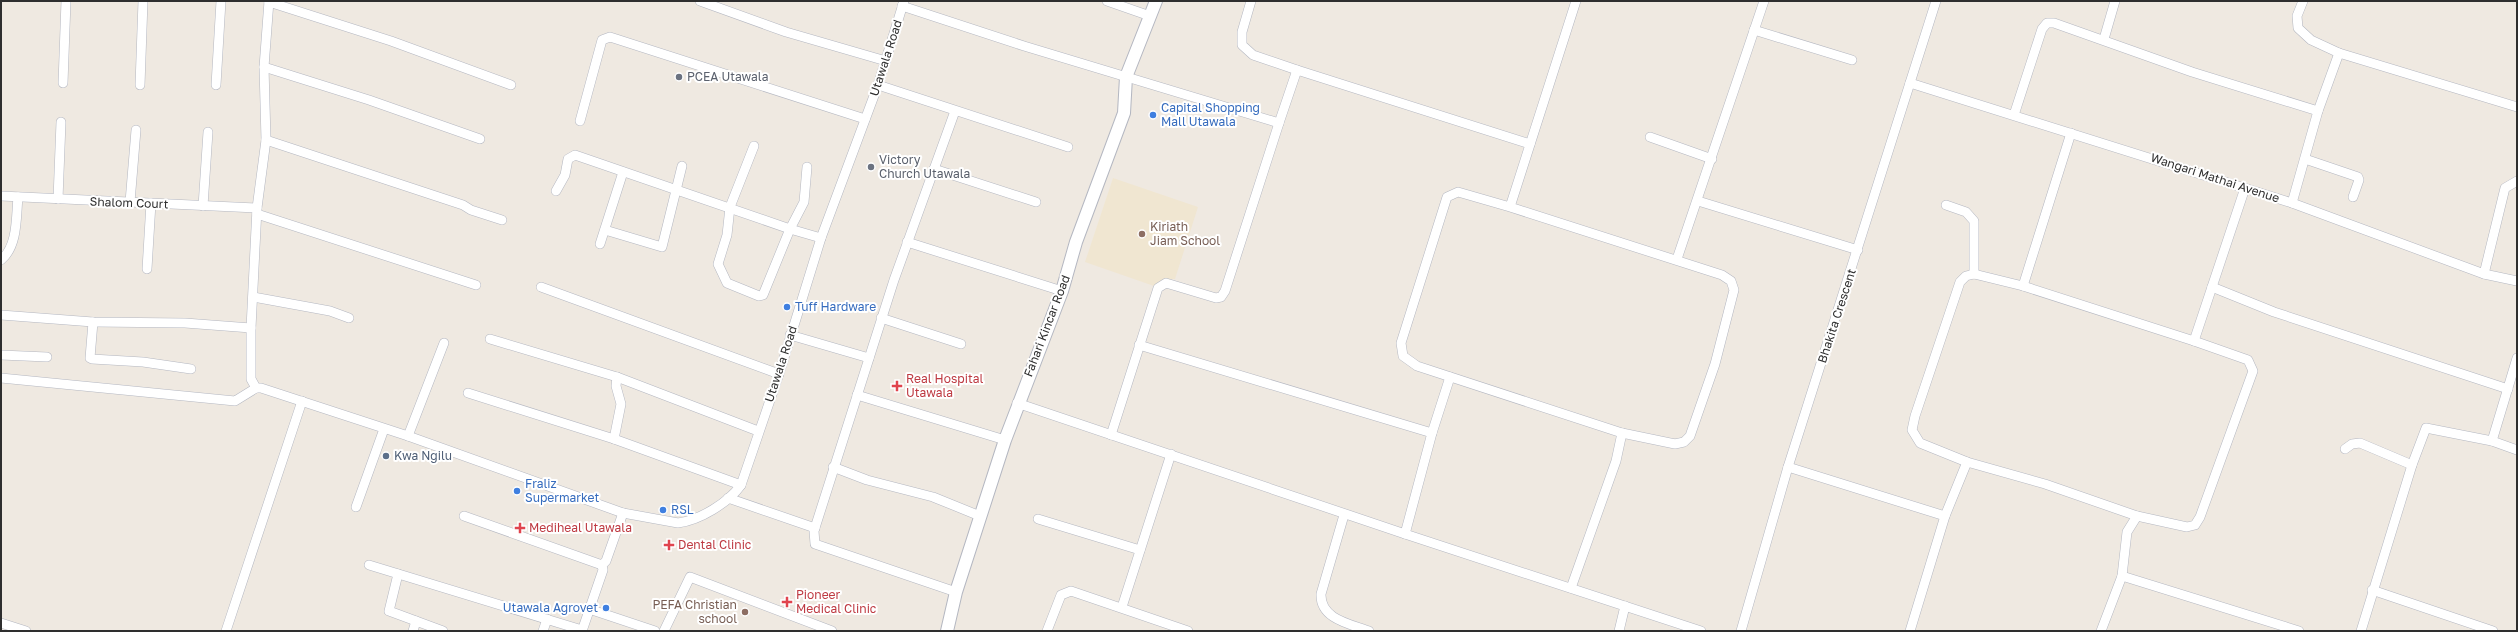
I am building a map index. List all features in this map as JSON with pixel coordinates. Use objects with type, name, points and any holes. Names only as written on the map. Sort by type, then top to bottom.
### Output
[{"type":"street","points":[[64,82],[66,1]]},
{"type":"street","points":[[140,85],[143,1]]},
{"type":"street","points":[[216,85],[221,1]]},
{"type":"street","points":[[1,378],[235,401],[256,388],[251,373],[251,328],[257,211],[266,140],[264,67],[269,1],[391,41],[511,85]]},
{"type":"street","points":[[700,1],[786,32],[886,61]]},
{"type":"street","points":[[1107,1],[1150,16]]},
{"type":"street","name":"Fahari Kincar Road","points":[[947,631],[956,592],[1004,440],[1017,402],[1062,291],[1076,242],[1124,113],[1126,76],[1156,1]]},
{"type":"street","points":[[1251,1],[1242,32],[1242,45],[1253,55],[1530,144]]},
{"type":"street","points":[[1510,207],[1576,1]]},
{"type":"street","points":[[1677,259],[1698,201],[1764,1]]},
{"type":"street","name":"Bhakita Crescent","points":[[1741,631],[1788,467],[1936,1]]},
{"type":"street","points":[[2104,39],[2115,1]]},
{"type":"street","points":[[2302,1],[2297,16],[2298,28],[2302,34],[2339,53],[2517,107]]},
{"type":"street","points":[[903,3],[1126,76],[1279,123]]},
{"type":"street","name":"Utawala Road","points":[[256,388],[261,388],[408,436],[623,513],[678,523],[687,522],[728,498],[741,485],[758,431],[779,374],[821,238],[878,85],[903,3]]},
{"type":"street","points":[[2014,114],[2042,29],[2047,23],[2054,23],[2104,39],[2192,72],[2318,111]]},
{"type":"street","points":[[1754,30],[1852,60]]},
{"type":"street","points":[[580,121],[602,40],[610,37],[865,119]]},
{"type":"street","points":[[2292,203],[2318,111],[2339,53]]},
{"type":"street","points":[[264,67],[369,100],[480,139]]},
{"type":"street","points":[[1110,435],[1158,288],[1162,284],[1166,283],[1216,298],[1221,296],[1225,291],[1296,70]]},
{"type":"street","name":"Wangari Mathai Avenue","points":[[1910,83],[2014,114],[2292,203],[2484,274],[2517,281]]},
{"type":"street","points":[[878,85],[1068,147]]},
{"type":"street","points":[[955,110],[881,318],[815,528],[815,544],[956,592]]},
{"type":"street","points":[[58,199],[61,122]]},
{"type":"street","points":[[130,202],[136,130]]},
{"type":"street","points":[[204,206],[208,132]]},
{"type":"street","points":[[2023,286],[2070,133]]},
{"type":"street","points":[[1650,137],[1712,159]]},
{"type":"street","points":[[266,140],[463,205],[470,210],[502,220]]},
{"type":"street","points":[[754,146],[730,207],[726,235],[718,264],[727,283],[759,296],[763,294],[790,229],[804,202],[807,167]]},
{"type":"street","points":[[556,191],[565,175],[570,156],[575,155],[730,207],[790,229],[821,238]]},
{"type":"street","points":[[2305,159],[2358,177],[2359,180],[2353,197]]},
{"type":"street","points":[[605,230],[662,247],[671,217],[675,189],[682,166]]},
{"type":"street","points":[[934,169],[1036,202]]},
{"type":"street","points":[[600,244],[623,172]]},
{"type":"street","points":[[2484,274],[2505,188],[2517,181]]},
{"type":"street","points":[[2194,341],[2245,188]]},
{"type":"street","points":[[1458,192],[1677,259],[1722,275],[1731,281],[1734,290],[1715,364],[1690,436],[1684,442],[1675,444],[1622,433],[1450,377],[1409,362],[1403,356],[1401,343],[1447,196],[1458,192]]},
{"type":"street","name":"Shalom Court","points":[[1,196],[204,206],[257,211],[476,285]]},
{"type":"street","points":[[1,260],[8,254],[14,238],[18,197]]},
{"type":"street","points":[[1698,201],[1858,250]]},
{"type":"street","points":[[147,269],[151,203]]},
{"type":"street","points":[[1946,205],[1966,212],[1974,221],[1974,274]]},
{"type":"street","points":[[907,242],[1062,291]]},
{"type":"street","points":[[1974,274],[2023,286],[2248,360],[2253,371],[2200,518],[2195,525],[2187,527],[2137,516],[2045,484],[1967,462],[1920,444],[1912,430],[1960,282],[1966,276],[1974,274]]},
{"type":"street","points":[[541,287],[779,374]]},
{"type":"street","points":[[2212,287],[2274,312],[2508,389]]},
{"type":"street","points":[[253,297],[330,311],[349,318]]},
{"type":"street","points":[[1,315],[93,322],[185,323],[251,328]]},
{"type":"street","points":[[881,318],[961,344]]},
{"type":"street","points":[[93,322],[90,358],[92,359],[143,362],[191,370]]},
{"type":"street","points":[[790,335],[869,358]]},
{"type":"street","points":[[490,339],[617,377],[758,431]]},
{"type":"street","points":[[408,436],[444,343]]},
{"type":"street","points":[[1139,345],[1432,433]]},
{"type":"street","points":[[1,355],[47,356]]},
{"type":"street","points":[[2492,441],[2517,358]]},
{"type":"street","points":[[614,439],[621,404],[616,386],[617,377]]},
{"type":"street","points":[[1405,534],[1432,433],[1450,377]]},
{"type":"street","points":[[468,393],[614,439],[741,485]]},
{"type":"street","points":[[857,395],[1004,440]]},
{"type":"street","points":[[226,631],[302,401]]},
{"type":"street","points":[[1017,402],[1344,515],[1701,631]]},
{"type":"street","points":[[2361,631],[2372,590],[2412,465],[2426,428],[2492,441],[2517,450]]},
{"type":"street","points":[[356,507],[384,429]]},
{"type":"street","points":[[1571,588],[1616,461],[1622,433]]},
{"type":"street","points":[[2345,449],[2352,444],[2360,443],[2412,465]]},
{"type":"street","points":[[1122,607],[1171,454]]},
{"type":"street","points":[[1910,631],[1945,516],[1967,462]]},
{"type":"street","points":[[833,467],[867,480],[933,497],[980,516]]},
{"type":"street","points":[[1788,467],[1945,516]]},
{"type":"street","points":[[728,498],[815,528]]},
{"type":"street","points":[[602,565],[606,561],[623,513]]},
{"type":"street","points":[[1344,515],[1320,602],[1329,614],[1369,631]]},
{"type":"street","points":[[464,516],[602,565]]},
{"type":"street","points":[[2101,631],[2122,576],[2127,532],[2137,516]]},
{"type":"street","points":[[1038,519],[1140,550]]},
{"type":"street","points":[[369,565],[582,630],[603,570],[602,565]]},
{"type":"street","points":[[398,574],[389,612],[443,631]]},
{"type":"street","points":[[2122,576],[2299,631]]},
{"type":"street","points":[[664,631],[690,577],[832,631]]},
{"type":"street","points":[[2372,590],[2493,631]]},
{"type":"street","points":[[1047,631],[1061,595],[1066,592],[1071,592],[1122,607],[1188,631]]},
{"type":"street","points":[[1619,631],[1625,606]]},
{"type":"street","points":[[589,609],[655,631]]},
{"type":"street","points":[[543,631],[547,619]]},
{"type":"street","points":[[413,631],[416,621]]},
{"type":"street","points":[[1,623],[26,631]]},
{"type":"shaded area","name":"Kiriath Jiam School","points":[[1113,178],[1198,207],[1175,279],[1165,279],[1154,286],[1085,262]]},
{"type":"place","name":"PCEA Utawala","points":[[679,77]]},
{"type":"place","name":"Capital Shopping Mall Utawala","points":[[1153,115]]},
{"type":"place","name":"Victory Church Utawala","points":[[871,167]]},
{"type":"place","name":"Kiriath Jiam School","points":[[1142,234]]},
{"type":"place","name":"Tuff Hardware","points":[[787,307]]},
{"type":"place","name":"Real Hospital Utawala","points":[[897,386]]},
{"type":"place","name":"Kwa Ngilu","points":[[386,456]]},
{"type":"place","name":"Fraliz Supermarket","points":[[517,491]]},
{"type":"place","name":"RSL","points":[[663,510]]},
{"type":"place","name":"Mediheal Utawala","points":[[520,528]]},
{"type":"place","name":"Dental Clinic","points":[[669,545]]},
{"type":"place","name":"Pioneer Medical Clinic","points":[[787,602]]},
{"type":"place","name":"Utawala Agrovet","points":[[606,608]]},
{"type":"place","name":"PEFA Christian school","points":[[745,612]]}]
